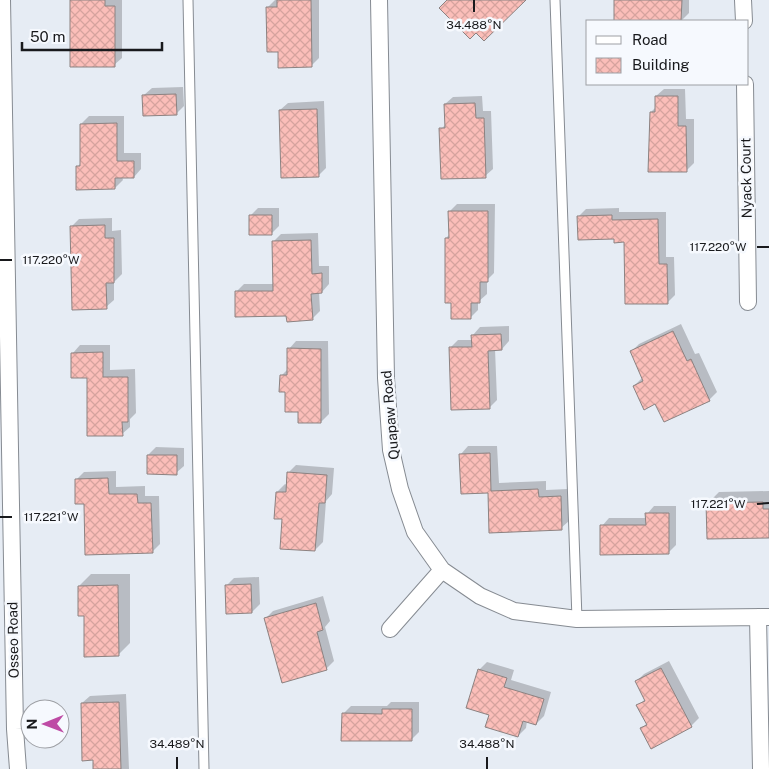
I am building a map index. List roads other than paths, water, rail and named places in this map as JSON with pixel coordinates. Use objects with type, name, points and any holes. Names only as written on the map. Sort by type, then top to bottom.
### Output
[{"type":"street","name":"Osseo Road","points":[[2,0],[15,729],[18,769]]},
{"type":"street","name":"Quapaw Road","points":[[379,0],[386,378],[391,450],[400,489],[415,532],[442,570],[480,596],[514,610],[577,620],[763,617]]},
{"type":"street","points":[[744,0],[744,20]]},
{"type":"street","name":"Nyack Court","points":[[745,85],[748,302]]},
{"type":"street","points":[[390,629],[442,570]]},
{"type":"street","points":[[761,769],[763,617]]},
{"type":"lane","points":[[188,0],[204,769]]},
{"type":"lane","points":[[555,0],[577,620]]}]
